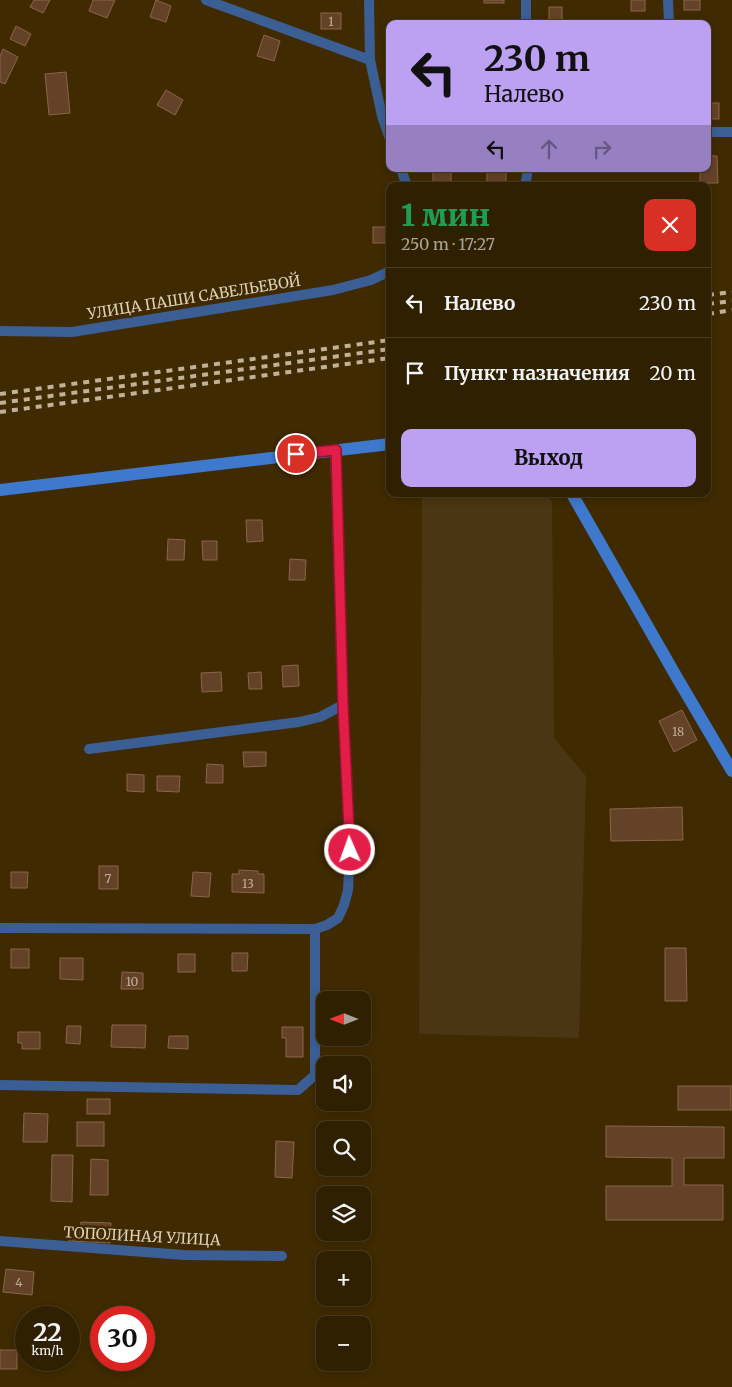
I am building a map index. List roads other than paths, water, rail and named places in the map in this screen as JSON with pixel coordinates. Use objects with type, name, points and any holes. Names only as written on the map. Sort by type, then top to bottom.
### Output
[{"type":"street","points":[[206,0],[370,60]]},
{"type":"street","points":[[369,0],[370,60],[386,127]]},
{"type":"street","points":[[526,0],[526,20]]},
{"type":"street","points":[[668,0],[669,20]]},
{"type":"street","points":[[711,132],[732,132]]},
{"type":"street","name":"УЛИЦА ПАШИ САВЕЛЬЕВОЙ","points":[[0,331],[72,332],[333,290],[371,280],[386,273]]},
{"type":"street","points":[[0,490],[386,444]]},
{"type":"street","points":[[0,928],[315,929],[327,925],[338,918],[348,890],[350,850],[343,705],[336,450]]},
{"type":"street","points":[[574,497],[732,771]]},
{"type":"street","points":[[89,749],[299,722],[320,717],[343,705]]},
{"type":"street","points":[[0,1085],[298,1090],[315,1075],[315,929]]},
{"type":"street","name":"ТОПОЛИНАЯ УЛИЦА","points":[[0,1241],[184,1256],[282,1256]]},
{"type":"railway","points":[[711,295],[732,292]]},
{"type":"railway","points":[[711,304],[732,301]]},
{"type":"railway","points":[[711,314],[732,310]]},
{"type":"railway","points":[[0,394],[386,341]]},
{"type":"railway","points":[[0,403],[386,350]]},
{"type":"railway","points":[[0,412],[386,359]]}]
